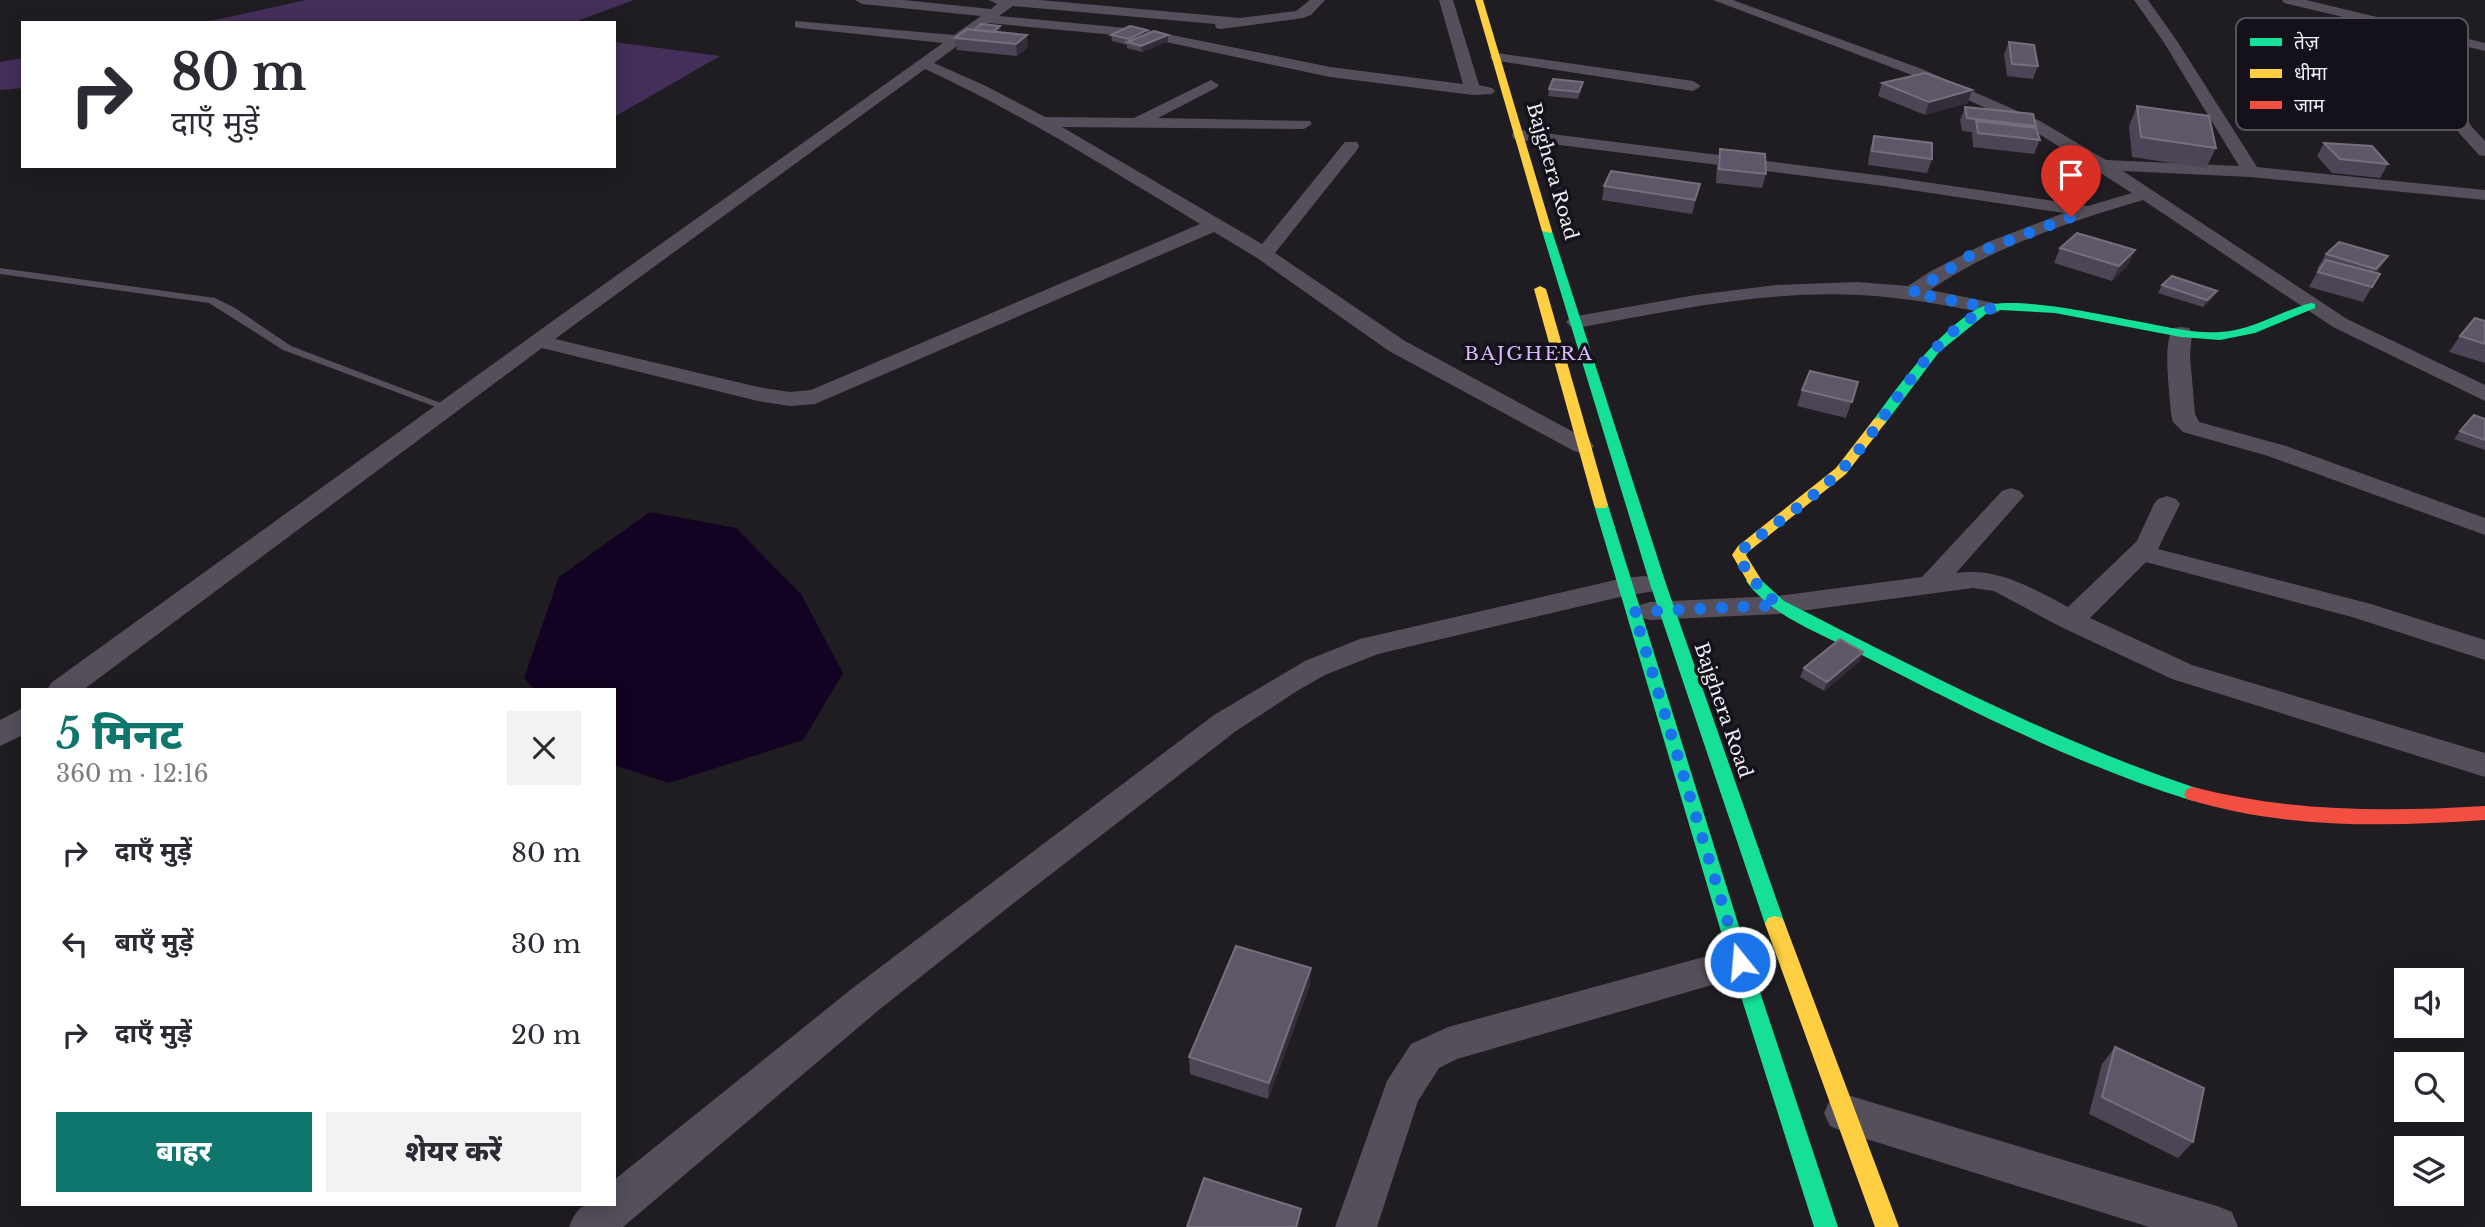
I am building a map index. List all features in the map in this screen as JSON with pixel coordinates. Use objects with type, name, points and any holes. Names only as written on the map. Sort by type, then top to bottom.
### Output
[{"type":"main road","points":[[1461,0],[1483,94]]},
{"type":"main road","name":"Bajghera Road","points":[[1479,0],[1527,166],[1663,597],[1788,962],[1886,1227]]},
{"type":"main road","points":[[1534,269],[1567,380],[1582,446],[1740,962],[1826,1227]]},
{"type":"main road","points":[[2311,306],[2235,334],[2204,336],[2055,310],[1992,308],[1974,316],[1935,349],[1841,471],[1743,549],[1740,555],[1747,574],[1778,605],[2089,759],[2168,786],[2261,810],[2301,816],[2376,821],[2485,813]]},
{"type":"street","points":[[862,0],[1238,22]]},
{"type":"street","points":[[1153,0],[1302,14]]},
{"type":"street","points":[[1163,36],[1238,22],[1302,14],[1318,0]]},
{"type":"street","points":[[855,13],[997,10],[1163,36],[1338,74],[1483,94],[1446,0]]},
{"type":"street","points":[[1720,0],[1917,72],[2034,124],[2102,165],[2311,306],[2388,348],[2485,394]]},
{"type":"street","points":[[2141,0],[2170,41],[2250,172]]},
{"type":"street","points":[[2289,0],[2365,18]]},
{"type":"street","points":[[65,688],[538,341],[959,40],[997,10]]},
{"type":"street","points":[[800,24],[959,40]]},
{"type":"street","points":[[1497,57],[1693,86]]},
{"type":"street","points":[[925,64],[981,89],[1042,122],[1264,254],[1397,346],[1582,446]]},
{"type":"street","points":[[1136,123],[1211,85]]},
{"type":"street","points":[[1042,122],[1304,124]]},
{"type":"street","points":[[2465,130],[2485,151]]},
{"type":"street","points":[[1520,135],[1884,181],[2087,211]]},
{"type":"street","points":[[1264,254],[1351,146]]},
{"type":"street","points":[[2102,165],[2250,172],[2485,195]]},
{"type":"street","points":[[1912,293],[1971,255],[2087,211],[2146,194]]},
{"type":"street","points":[[538,341],[758,394],[790,399],[815,397],[1214,225]]},
{"type":"street","points":[[1577,322],[1763,293],[1828,288],[1912,293],[1992,308]]},
{"type":"street","points":[[2180,333],[2183,414],[2185,422],[2191,427],[2277,451],[2485,527]]},
{"type":"street","points":[[1929,586],[2011,496]]},
{"type":"street","points":[[2071,621],[2141,553],[2152,539],[2167,504]]},
{"type":"street","points":[[2141,553],[2361,610],[2485,650]]},
{"type":"street","points":[[616,1206],[867,998],[1225,723],[1315,668],[1370,646],[1629,600],[1663,597],[1778,605],[1973,579],[1996,581],[2071,621],[2198,678],[2485,765]]},
{"type":"street","points":[[0,735],[21,720]]},
{"type":"street","points":[[1356,1227],[1401,1094],[1425,1056],[1448,1044],[1740,962]]},
{"type":"street","points":[[1844,1112],[2217,1227]]},
{"type":"street","points":[[590,1227],[615,1206]]},
{"type":"lane","points":[[0,271],[211,300],[232,310],[287,348],[448,408]]},
{"type":"shaded area","points":[[306,0],[634,0],[577,21],[210,21]]},
{"type":"shaded area","points":[[616,42],[720,56],[616,116]]},
{"type":"shaded area","points":[[21,58],[21,88],[0,90],[0,62]]},
{"type":"shaded area","points":[[650,512],[736,528],[801,594],[843,673],[803,740],[669,783],[616,766],[616,688],[533,688],[524,678],[559,577]]},
{"type":"building","points":[[981,24],[1000,26],[993,32],[974,30]]},
{"type":"building","points":[[1130,26],[1147,30],[1129,39],[1111,35]]},
{"type":"building","points":[[967,29],[1027,35],[1016,44],[955,38]]},
{"type":"building","points":[[1154,31],[1168,35],[1141,46],[1127,42]]},
{"type":"building","points":[[2009,42],[2034,45],[2038,66],[2012,64]]},
{"type":"building","points":[[1925,73],[1972,90],[1929,102],[1882,83]]},
{"type":"building","points":[[1553,79],[1583,82],[1579,92],[1549,89]]},
{"type":"building","points":[[2137,106],[2209,116],[2216,148],[2141,137]]},
{"type":"building","points":[[1965,107],[2033,114],[2036,126],[1967,118]]},
{"type":"building","points":[[1976,121],[2036,128],[2040,140],[1978,133]]},
{"type":"building","points":[[1874,136],[1932,143],[1932,159],[1872,151]]},
{"type":"building","points":[[2324,143],[2372,146],[2388,164],[2340,159]]},
{"type":"building","points":[[1720,149],[1765,154],[1766,174],[1719,169]]},
{"type":"building","points":[[2059,165],[2092,169],[2096,180],[2062,176]]},
{"type":"building","points":[[1611,171],[1700,184],[1695,200],[1604,186]]},
{"type":"building","points":[[2077,233],[2135,250],[2119,266],[2060,248]]},
{"type":"building","points":[[2339,242],[2388,256],[2376,269],[2326,254]]},
{"type":"building","points":[[2326,260],[2380,274],[2372,287],[2318,272]]},
{"type":"building","points":[[2172,276],[2217,291],[2207,300],[2162,285]]},
{"type":"building","points":[[2475,318],[2485,321],[2485,344],[2460,336]]},
{"type":"building","points":[[1810,371],[1858,382],[1852,402],[1802,390]]},
{"type":"building","points":[[2474,415],[2485,419],[2485,440],[2460,431]]},
{"type":"building","points":[[1840,639],[1863,652],[1827,682],[1804,668]]},
{"type":"building","points":[[1236,946],[1311,968],[1269,1083],[1189,1057]]},
{"type":"building","points":[[2115,1047],[2204,1088],[2193,1142],[2102,1097]]},
{"type":"building","points":[[1204,1178],[1301,1209],[1296,1227],[1187,1227]]},
{"type":"traffic: fast","points":[[1547,231],[1658,584],[1775,924]]},
{"type":"traffic: fast","points":[[1879,422],[1935,349],[1982,311],[2000,307],[2055,310],[2181,333],[2220,336],[2251,330],[2311,306]]},
{"type":"traffic: fast","points":[[1601,505],[1740,962],[1826,1227]]},
{"type":"traffic: fast","points":[[1754,581],[1778,605],[1981,708],[2086,755],[2193,794]]},
{"type":"traffic: slow","points":[[1479,0],[1547,231]]},
{"type":"traffic: slow","points":[[1540,289],[1601,505]]},
{"type":"traffic: slow","points":[[1754,581],[1739,555],[1743,549],[1841,471],[1879,422]]},
{"type":"traffic: slow","points":[[1775,924],[1887,1227]]},
{"type":"traffic: jam","points":[[2193,794],[2302,815],[2374,818],[2485,813]]},
{"type":"district","name":"BAJGHERA","points":[[1529,353]]},
{"type":"route","points":[[1740,962],[1634,612],[1778,605],[1747,574],[1740,555],[1743,549],[1841,471],[1935,349],[1974,316],[1992,308],[1912,293],[1971,255],[2071,217]]}]
